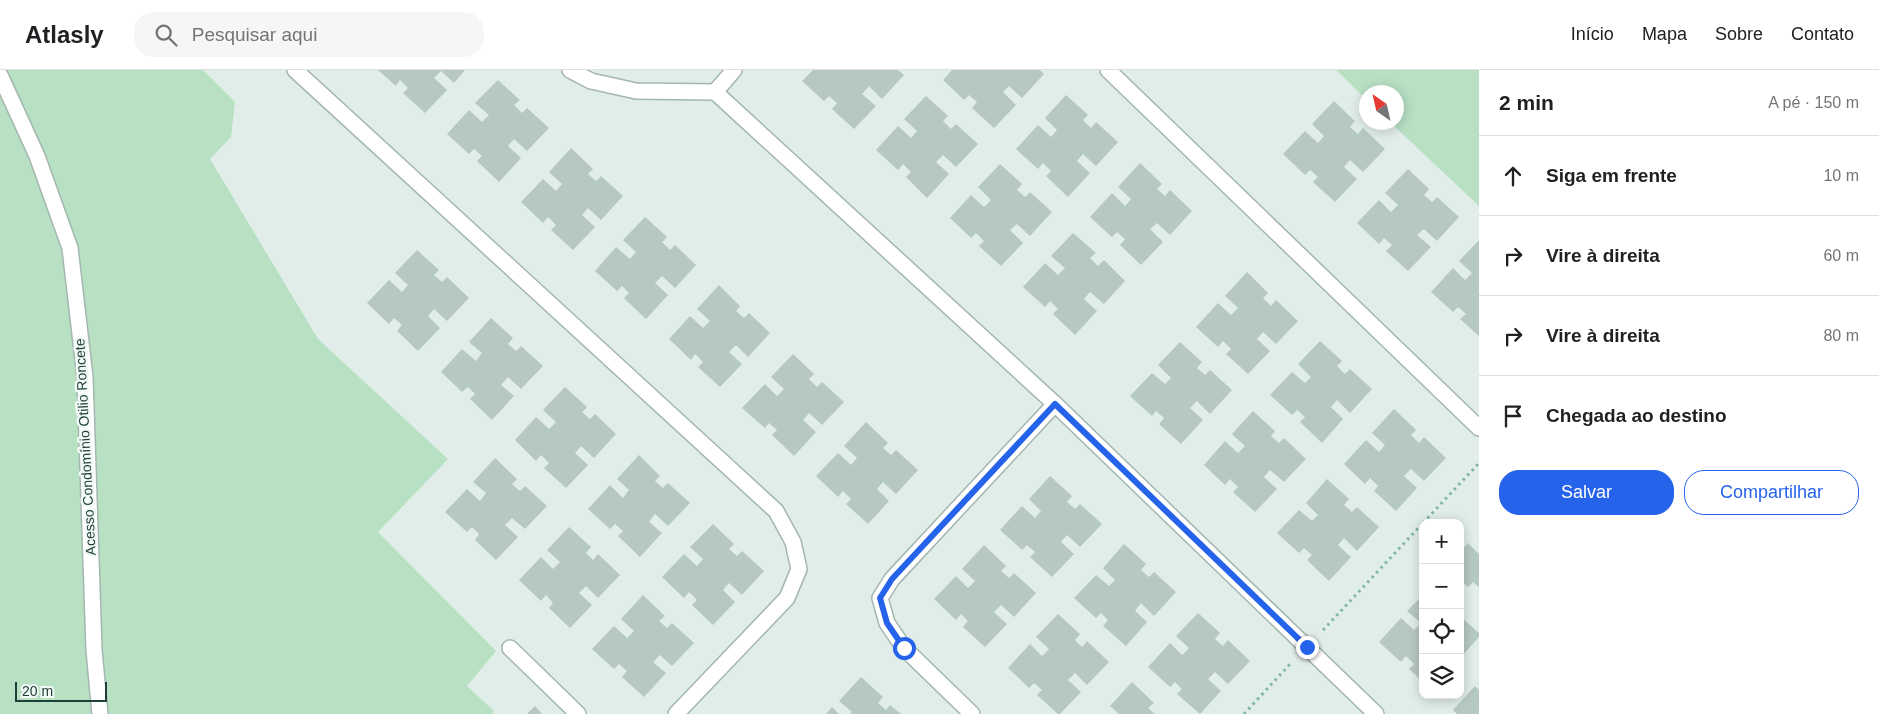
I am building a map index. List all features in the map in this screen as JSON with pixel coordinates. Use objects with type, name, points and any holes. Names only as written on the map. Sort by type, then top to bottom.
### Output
[{"type":"street","points":[[295,70],[776,511],[793,542],[799,569],[787,598],[676,714]]},
{"type":"street","points":[[570,70],[591,81],[636,91],[715,92],[1055,404],[1376,714]]},
{"type":"street","points":[[715,92],[734,70]]},
{"type":"street","points":[[1108,70],[1479,428]]},
{"type":"street","name":"Acesso Condomínio Otilio Roncete","points":[[0,75],[37,156],[70,248],[85,377],[94,650],[100,714]]},
{"type":"street","points":[[972,714],[904,648],[887,623],[880,598],[892,579],[1055,404]]},
{"type":"street","points":[[510,648],[578,714]]},
{"type":"path","points":[[1427,519],[1479,464]]},
{"type":"path","points":[[1244,714],[1419,527]]},
{"type":"green space","points":[[0,70],[203,70],[235,102],[231,137],[210,159],[318,339],[448,459],[378,532],[496,651],[467,686],[494,711],[492,714],[0,714]]},
{"type":"green space","points":[[1336,70],[1479,70],[1479,206],[1398,130],[1404,130],[1404,85],[1359,85],[1359,92]]},
{"type":"building","points":[[378,70],[465,70],[454,83],[441,71],[434,78],[447,90],[425,113],[403,93],[408,88],[400,80],[396,86]]},
{"type":"building","points":[[813,70],[898,70],[904,75],[882,99],[869,86],[862,94],[876,106],[854,129],[832,109],[837,103],[829,96],[824,101],[802,81]]},
{"type":"building","points":[[952,70],[1040,70],[1044,74],[1022,98],[1009,86],[1003,92],[1016,105],[994,128],[972,108],[977,102],[969,95],[964,100],[943,80]]},
{"type":"building","points":[[498,80],[520,100],[514,105],[522,113],[527,108],[549,128],[527,151],[514,139],[508,146],[521,158],[499,182],[477,161],[482,156],[474,149],[469,154],[447,134],[469,110],[482,122],[489,115],[475,103]]},
{"type":"building","points":[[1066,95],[1088,115],[1083,120],[1091,128],[1096,122],[1118,142],[1096,166],[1083,154],[1077,161],[1090,173],[1068,197],[1046,176],[1051,171],[1043,163],[1038,169],[1016,149],[1038,125],[1051,137],[1057,130],[1045,118]]},
{"type":"building","points":[[926,96],[948,116],[943,121],[951,129],[956,124],[978,144],[956,167],[943,155],[936,162],[949,174],[927,198],[906,177],[911,172],[903,164],[898,170],[876,150],[898,126],[911,138],[917,131],[904,119]]},
{"type":"building","points":[[1334,101],[1355,121],[1350,127],[1358,134],[1361,130],[1365,130],[1385,149],[1363,172],[1350,160],[1344,167],[1357,179],[1335,202],[1313,182],[1318,177],[1310,170],[1305,175],[1283,154],[1305,131],[1318,143],[1324,136],[1312,124]]},
{"type":"building","points":[[571,148],[593,169],[588,174],[596,181],[601,176],[623,196],[601,220],[588,208],[582,215],[595,227],[573,250],[551,230],[556,225],[548,217],[543,223],[521,202],[543,179],[556,191],[562,184],[549,172]]},
{"type":"building","points":[[1140,163],[1162,184],[1157,189],[1165,196],[1170,190],[1192,211],[1170,235],[1157,223],[1150,229],[1163,242],[1141,265],[1120,245],[1125,239],[1117,232],[1112,237],[1090,217],[1112,193],[1125,206],[1131,199],[1118,187]]},
{"type":"building","points":[[1000,164],[1022,184],[1017,190],[1025,197],[1030,192],[1052,212],[1030,236],[1017,224],[1010,230],[1023,243],[1001,266],[979,246],[984,241],[976,233],[971,238],[950,218],[971,195],[984,207],[991,200],[978,187]]},
{"type":"building","points":[[1408,169],[1429,189],[1424,195],[1432,202],[1437,197],[1459,217],[1437,241],[1424,229],[1417,235],[1431,247],[1408,271],[1386,251],[1392,245],[1384,238],[1379,244],[1357,223],[1379,200],[1391,212],[1398,205],[1385,193]]},
{"type":"building","points":[[645,217],[667,237],[662,242],[670,250],[675,245],[696,265],[675,288],[662,276],[655,283],[668,295],[646,319],[624,298],[629,293],[622,286],[617,291],[595,271],[616,247],[630,259],[636,252],[623,240]]},
{"type":"building","points":[[1073,233],[1096,253],[1090,258],[1098,266],[1104,260],[1125,281],[1104,304],[1090,292],[1084,299],[1097,311],[1075,335],[1053,314],[1058,309],[1050,301],[1045,307],[1023,287],[1045,263],[1058,275],[1065,268],[1051,256]]},
{"type":"building","points":[[1479,240],[1479,336],[1460,319],[1466,314],[1458,307],[1453,312],[1431,292],[1453,268],[1465,280],[1472,273],[1459,261]]},
{"type":"building","points":[[417,250],[439,270],[434,275],[442,282],[447,277],[469,298],[447,321],[434,309],[428,316],[440,328],[418,351],[397,331],[402,325],[394,318],[389,324],[367,303],[389,280],[402,292],[408,285],[395,273]]},
{"type":"building","points":[[1247,272],[1268,293],[1263,298],[1271,306],[1276,300],[1298,321],[1276,344],[1263,332],[1257,339],[1270,351],[1248,374],[1226,354],[1231,349],[1223,341],[1218,347],[1196,327],[1218,303],[1231,315],[1238,308],[1225,296]]},
{"type":"building","points":[[719,285],[740,306],[736,311],[744,318],[749,313],[770,333],[748,357],[736,345],[729,352],[742,364],[720,387],[698,367],[703,362],[695,354],[691,360],[669,339],[690,316],[703,328],[710,321],[697,309]]},
{"type":"building","points":[[491,318],[513,338],[508,344],[516,351],[521,346],[543,366],[521,389],[508,377],[501,385],[514,396],[492,420],[470,399],[475,394],[468,387],[462,392],[441,372],[462,349],[476,361],[482,353],[469,342]]},
{"type":"building","points":[[1320,341],[1342,361],[1337,366],[1345,374],[1350,369],[1372,389],[1350,413],[1337,400],[1331,407],[1343,419],[1322,443],[1300,422],[1305,417],[1297,410],[1292,415],[1270,395],[1292,372],[1305,383],[1311,377],[1298,364]]},
{"type":"building","points":[[1180,342],[1202,362],[1197,368],[1205,375],[1210,370],[1232,390],[1210,414],[1197,401],[1190,408],[1203,420],[1181,444],[1159,424],[1164,418],[1156,411],[1152,416],[1130,396],[1152,373],[1165,384],[1171,378],[1158,365]]},
{"type":"building","points":[[793,354],[814,374],[809,379],[817,387],[822,382],[844,402],[822,425],[809,413],[803,420],[816,432],[794,456],[772,435],[777,430],[769,423],[765,428],[742,408],[765,384],[777,396],[784,389],[771,377]]},
{"type":"building","points":[[565,387],[587,407],[582,412],[590,419],[595,414],[616,434],[594,458],[581,446],[575,453],[588,465],[566,488],[544,468],[549,463],[541,455],[536,461],[515,440],[536,417],[549,429],[556,422],[543,410]]},
{"type":"building","points":[[1394,409],[1416,430],[1411,435],[1419,443],[1424,437],[1446,458],[1424,481],[1411,469],[1404,476],[1417,488],[1396,511],[1374,491],[1378,486],[1370,478],[1365,484],[1344,464],[1366,440],[1379,452],[1385,445],[1372,433]]},
{"type":"building","points":[[1253,411],[1275,431],[1271,436],[1279,443],[1284,438],[1306,459],[1284,482],[1270,470],[1264,477],[1277,489],[1255,512],[1233,492],[1238,487],[1230,479],[1225,485],[1204,465],[1225,441],[1238,453],[1245,446],[1232,434]]},
{"type":"building","points":[[866,422],[888,443],[883,448],[891,455],[896,450],[918,470],[896,494],[883,482],[877,489],[889,501],[868,524],[846,504],[851,499],[843,491],[838,497],[816,476],[838,453],[851,465],[857,458],[844,446]]},
{"type":"building","points":[[639,455],[660,476],[655,481],[663,488],[668,483],[690,503],[668,526],[655,514],[649,522],[662,533],[640,557],[618,536],[623,531],[615,524],[610,529],[588,509],[610,485],[623,498],[629,490],[617,479]]},
{"type":"building","points":[[495,458],[517,479],[512,484],[520,491],[525,486],[547,506],[525,529],[512,518],[505,525],[518,537],[496,560],[475,540],[479,534],[472,527],[467,532],[445,512],[467,489],[480,501],[486,493],[473,482]]},
{"type":"building","points":[[1050,476],[1072,496],[1067,502],[1075,509],[1080,504],[1102,524],[1080,547],[1067,535],[1061,542],[1074,554],[1052,577],[1030,557],[1035,552],[1027,545],[1022,550],[1000,530],[1022,506],[1035,518],[1041,511],[1029,499]]},
{"type":"building","points":[[1327,479],[1349,499],[1344,505],[1352,512],[1357,507],[1379,527],[1357,551],[1344,538],[1338,545],[1351,557],[1329,581],[1307,560],[1312,555],[1304,548],[1299,553],[1277,533],[1299,510],[1312,521],[1318,515],[1306,503]]},
{"type":"building","points":[[713,524],[734,544],[729,549],[737,556],[742,551],[764,571],[742,595],[729,583],[723,590],[735,602],[713,625],[692,605],[697,600],[689,592],[684,598],[662,577],[684,554],[697,566],[703,559],[690,547]]},
{"type":"building","points":[[569,527],[591,547],[586,553],[593,560],[598,554],[620,575],[598,598],[586,586],[579,593],[592,605],[570,628],[549,608],[553,603],[546,595],[541,601],[519,580],[541,557],[553,569],[560,562],[547,550]]},
{"type":"building","points":[[1468,543],[1479,554],[1479,587],[1473,582],[1468,587],[1464,584],[1464,548]]},
{"type":"building","points":[[1124,544],[1146,564],[1141,570],[1149,577],[1154,572],[1176,592],[1154,616],[1141,603],[1135,611],[1147,622],[1126,646],[1103,626],[1108,620],[1101,613],[1096,618],[1074,598],[1096,575],[1109,586],[1115,580],[1103,568]]},
{"type":"building","points":[[984,545],[1006,566],[1001,571],[1009,578],[1014,573],[1036,593],[1014,617],[1001,605],[994,612],[1007,624],[985,647],[963,627],[968,621],[961,614],[956,620],[934,599],[956,576],[968,588],[975,581],[962,569]]},
{"type":"building","points":[[643,595],[665,616],[659,621],[667,628],[672,623],[694,643],[672,666],[660,655],[653,662],[666,673],[644,697],[622,677],[627,671],[619,664],[614,669],[592,649],[614,626],[627,638],[634,631],[621,619]]},
{"type":"building","points":[[1419,599],[1419,621],[1407,611]]},
{"type":"building","points":[[1198,613],[1220,633],[1215,639],[1223,646],[1228,640],[1250,661],[1228,684],[1215,672],[1208,679],[1221,691],[1200,714],[1177,694],[1182,689],[1175,682],[1170,687],[1148,667],[1170,643],[1182,655],[1189,648],[1176,636]]},
{"type":"building","points":[[1058,614],[1080,634],[1075,640],[1082,647],[1087,641],[1109,662],[1087,685],[1075,673],[1068,680],[1081,692],[1060,714],[1037,695],[1042,690],[1034,683],[1029,688],[1008,668],[1030,644],[1042,656],[1049,649],[1036,637]]},
{"type":"building","points":[[1401,618],[1414,630],[1419,625],[1419,678],[1409,669],[1414,664],[1406,656],[1401,662],[1379,642]]},
{"type":"building","points":[[1464,620],[1479,633],[1479,637],[1464,654]]},
{"type":"building","points":[[861,677],[883,697],[878,703],[886,710],[890,705],[901,714],[850,714],[852,712],[839,701]]},
{"type":"building","points":[[1132,682],[1154,703],[1148,708],[1155,714],[1119,714],[1110,706]]},
{"type":"building","points":[[1475,686],[1479,690],[1479,714],[1457,714],[1453,710]]},
{"type":"building","points":[[535,706],[542,714],[527,714]]},
{"type":"building","points":[[832,707],[839,714],[826,714]]},
{"type":"route","points":[[904,648],[887,623],[880,598],[892,579],[1055,404],[1307,647]]}]
